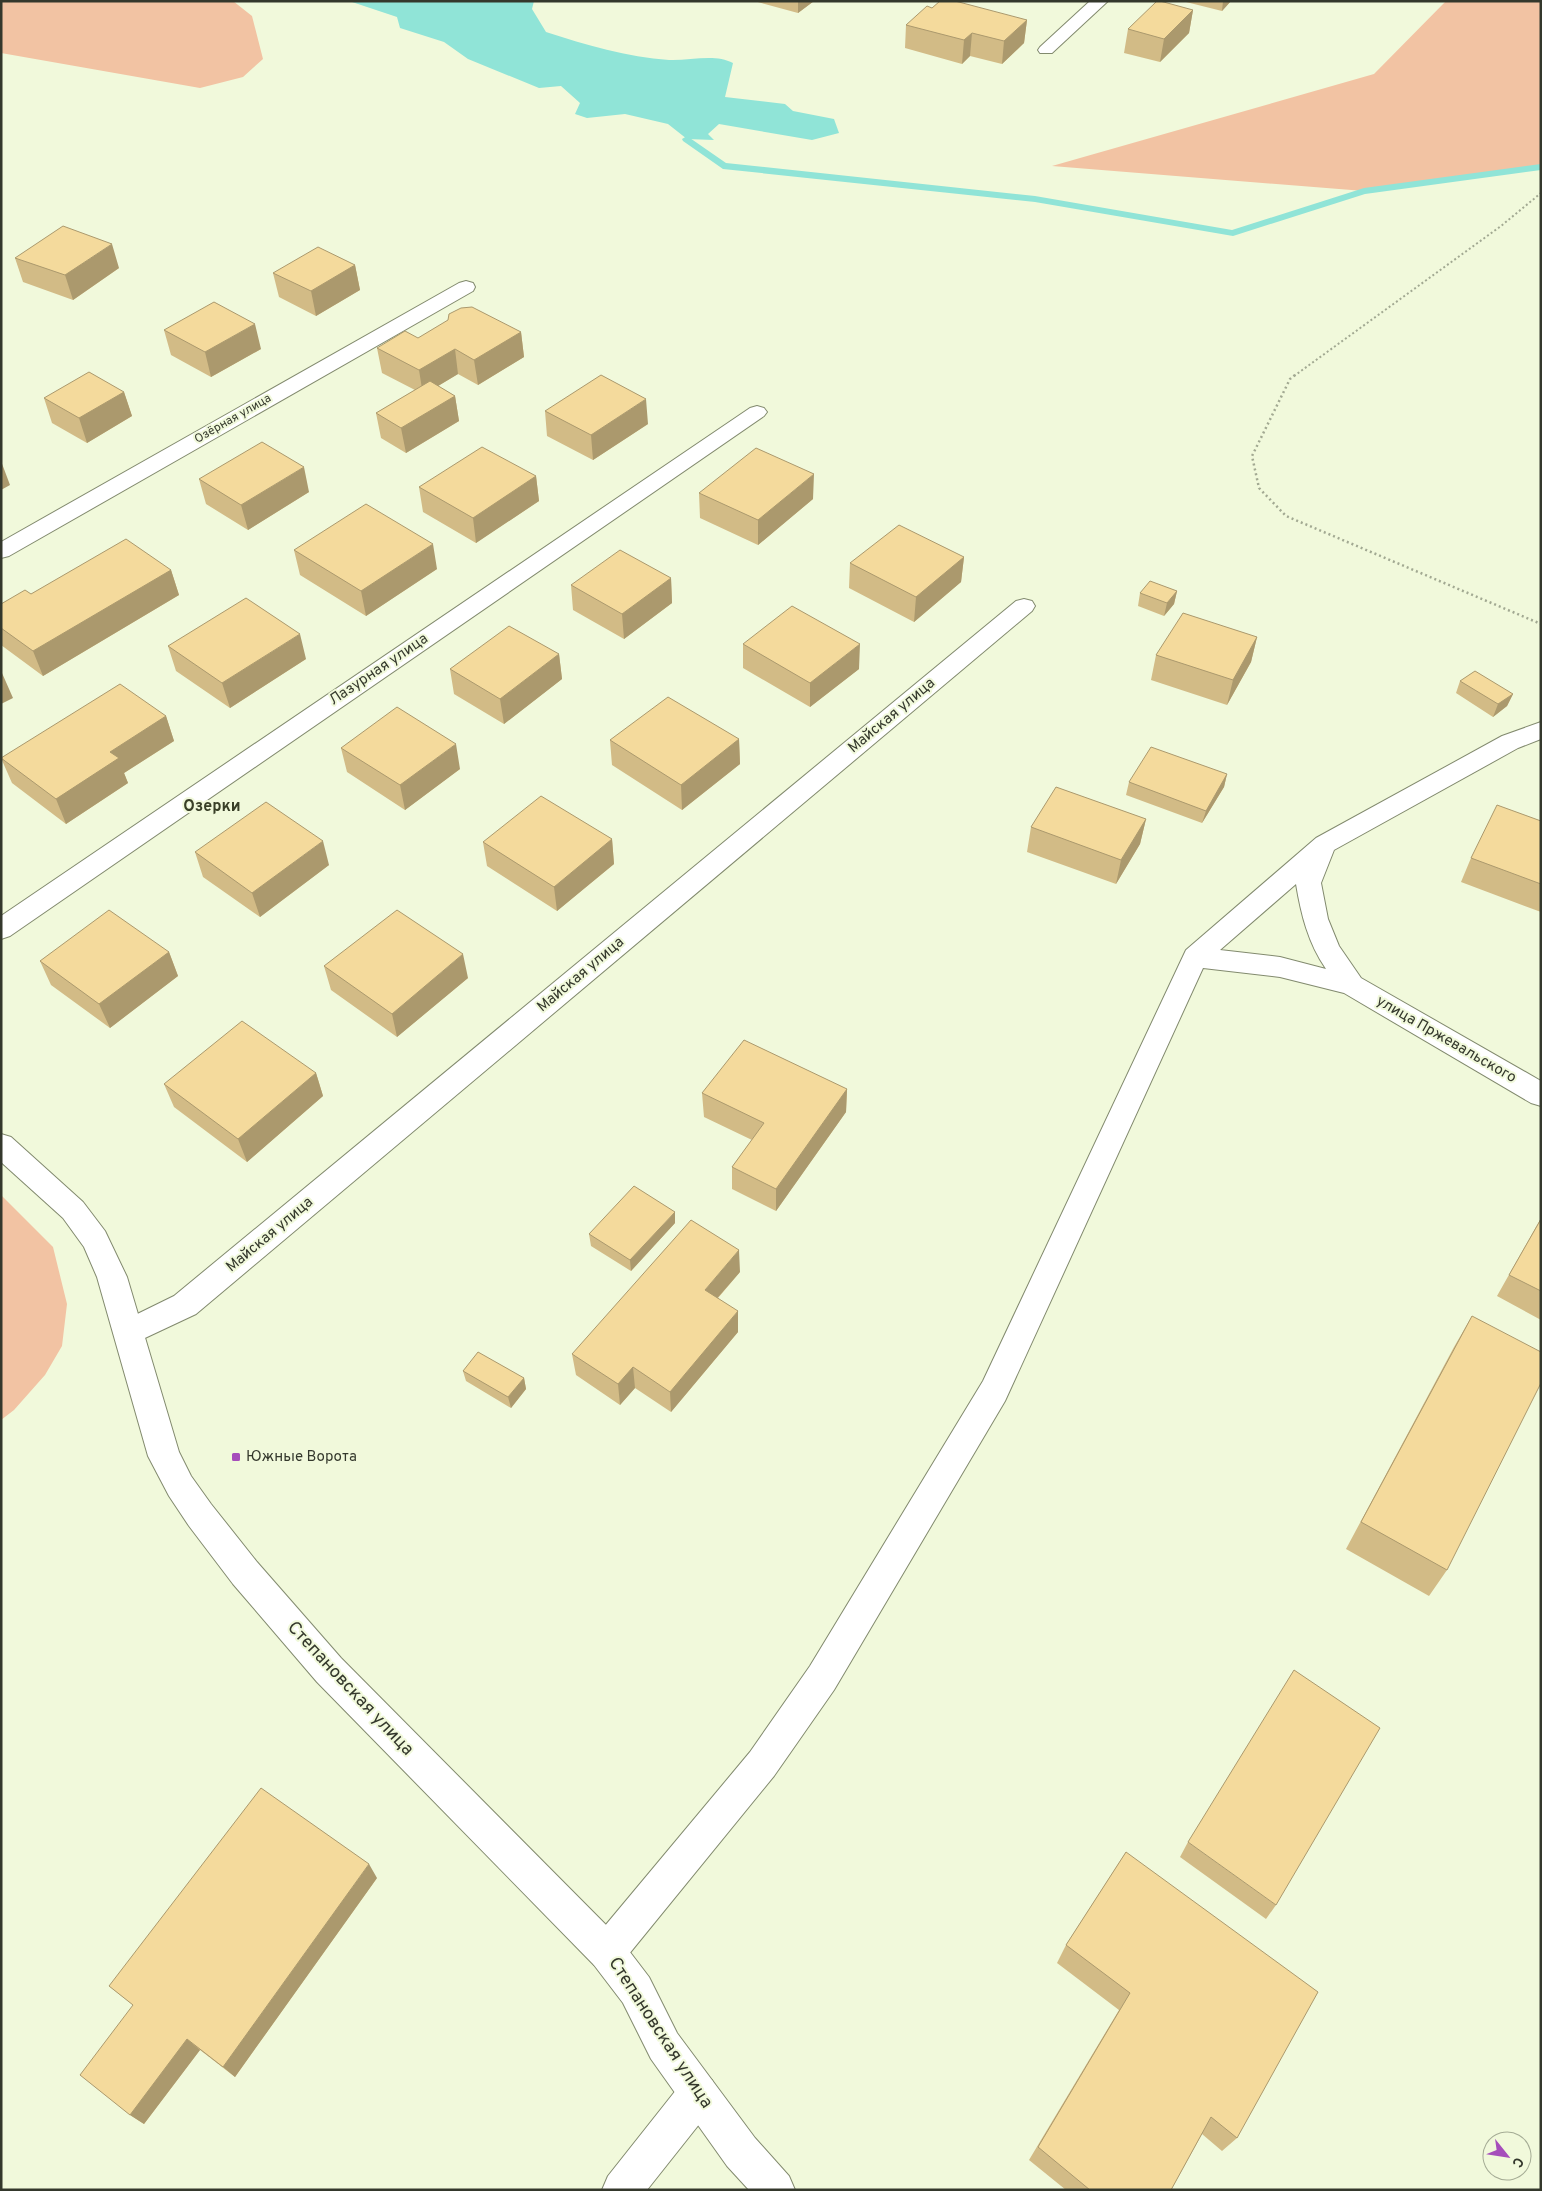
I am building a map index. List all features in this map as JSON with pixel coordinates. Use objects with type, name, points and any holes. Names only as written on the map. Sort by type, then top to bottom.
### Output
[{"type":"street","points":[[1046,50],[1100,1]]},
{"type":"street","name":"Озёрная улица","points":[[1,550],[466,288]]},
{"type":"street","name":"Лазурная улица","points":[[1,929],[757,412]]},
{"type":"street","name":"Майская улица","points":[[130,1332],[185,1305],[1024,606]]},
{"type":"street","points":[[607,1952],[762,1764],[822,1678],[994,1391],[1195,957],[1325,844],[1510,742],[1541,730]]},
{"type":"street","name":"улица Пржевальского","points":[[1325,844],[1308,884],[1315,919],[1327,950],[1352,984]]},
{"type":"street","name":"улица Пржевальского","points":[[1195,957],[1280,967],[1352,984],[1541,1095]]},
{"type":"street","name":"Степановская улица","points":[[1,1145],[73,1210],[94,1240],[112,1276],[130,1332],[148,1404],[164,1456],[180,1486],[200,1515],[245,1573],[330,1670],[607,1952],[636,1990],[664,2046],[742,2152],[775,2190]]},
{"type":"street","points":[[622,2190],[698,2094]]},
{"type":"path","points":[[1541,193],[1501,226],[1290,379],[1252,456],[1259,488],[1286,516],[1541,624]]},
{"type":"shaded area","points":[[1,1],[233,1],[252,16],[263,59],[243,77],[200,88],[1,53]]},
{"type":"shaded area","points":[[1446,1],[1541,1],[1541,163],[1539,167],[1364,191],[1052,166],[1374,74]]},
{"type":"shaded area","points":[[1,1195],[53,1247],[67,1304],[62,1346],[45,1375],[14,1410],[1,1420]]},
{"type":"water","points":[[349,1],[534,1],[532,9],[546,32],[591,46],[638,56],[669,60],[718,58],[726,60],[733,63],[725,97],[785,104],[793,111],[834,119],[839,133],[812,140],[719,124],[708,134],[714,140],[687,139],[668,124],[625,114],[587,118],[575,114],[580,103],[561,86],[539,88],[468,59],[444,42],[400,28],[397,17]]},
{"type":"building","points":[[940,1],[955,1],[1027,20],[1004,41],[972,33],[964,40],[906,25],[927,6],[932,8]]},
{"type":"building","points":[[1157,1],[1193,10],[1164,39],[1128,29]]},
{"type":"building","points":[[63,226],[112,244],[65,275],[15,258]]},
{"type":"building","points":[[318,247],[355,265],[311,291],[273,273]]},
{"type":"building","points":[[214,302],[255,324],[205,352],[164,330]]},
{"type":"building","points":[[472,307],[521,332],[474,360],[455,349],[419,370],[377,348],[405,331],[418,338],[448,320],[449,314],[461,308]]},
{"type":"building","points":[[89,372],[124,392],[79,418],[44,398]]},
{"type":"building","points":[[601,375],[646,399],[591,435],[545,411]]},
{"type":"building","points":[[430,381],[455,396],[401,428],[376,413]]},
{"type":"building","points":[[262,442],[304,467],[241,505],[199,479]]},
{"type":"building","points":[[482,447],[536,476],[473,518],[419,487]]},
{"type":"building","points":[[756,448],[814,474],[758,520],[699,493]]},
{"type":"building","points":[[366,504],[433,544],[361,591],[294,550]]},
{"type":"building","points":[[899,525],[964,557],[916,597],[850,563]]},
{"type":"building","points":[[126,539],[171,570],[33,651],[1,628],[1,604],[25,590],[31,594]]},
{"type":"building","points":[[620,550],[671,578],[622,614],[571,585]]},
{"type":"building","points":[[1150,581],[1177,591],[1167,603],[1140,593]]},
{"type":"building","points":[[246,598],[300,634],[222,683],[168,646]]},
{"type":"building","points":[[792,606],[860,644],[810,683],[743,644]]},
{"type":"building","points":[[1183,613],[1257,637],[1233,680],[1156,655]]},
{"type":"building","points":[[509,626],[559,654],[500,699],[450,669]]},
{"type":"building","points":[[1475,671],[1513,694],[1498,704],[1460,681]]},
{"type":"building","points":[[120,684],[166,716],[110,752],[119,758],[56,799],[1,758]]},
{"type":"building","points":[[668,697],[739,739],[681,785],[610,740]]},
{"type":"building","points":[[397,707],[456,744],[400,785],[341,748]]},
{"type":"building","points":[[1151,747],[1227,774],[1206,811],[1129,782]]},
{"type":"building","points":[[1056,787],[1146,819],[1121,860],[1031,827]]},
{"type":"building","points":[[541,796],[612,839],[554,887],[483,842]]},
{"type":"building","points":[[266,802],[323,841],[252,893],[195,852]]},
{"type":"building","points":[[1497,805],[1541,821],[1541,884],[1471,858]]},
{"type":"building","points":[[109,910],[169,952],[99,1004],[40,961]]},
{"type":"building","points":[[397,910],[463,954],[392,1014],[324,966]]},
{"type":"building","points":[[242,1021],[316,1073],[238,1139],[164,1084]]},
{"type":"building","points":[[744,1040],[847,1089],[776,1189],[732,1167],[764,1123],[702,1093]]},
{"type":"building","points":[[634,1186],[675,1212],[630,1260],[589,1234]]},
{"type":"building","points":[[1541,1219],[1541,1291],[1509,1275]]},
{"type":"building","points":[[691,1220],[739,1250],[705,1290],[738,1311],[670,1392],[633,1367],[618,1384],[572,1354]]},
{"type":"building","points":[[1472,1316],[1541,1352],[1541,1383],[1447,1570],[1361,1522]]},
{"type":"building","points":[[478,1352],[524,1378],[508,1397],[463,1371]]},
{"type":"building","points":[[1294,1670],[1380,1728],[1276,1905],[1188,1842]]},
{"type":"building","points":[[261,1788],[369,1864],[223,2067],[187,2039],[130,2115],[80,2075],[133,2005],[109,1986]]},
{"type":"building","points":[[1126,1852],[1318,1992],[1237,2138],[1211,2117],[1171,2190],[1090,2190],[1038,2147],[1130,1993],[1066,1945]]},
{"type":"waterway","points":[[687,139],[723,166],[1035,199],[1233,233],[1364,191],[1541,167]]},
{"type":"place","name":"Южные Ворота","points":[[236,1457]]},
{"type":"district","name":"Озерки","points":[[212,807]]}]
